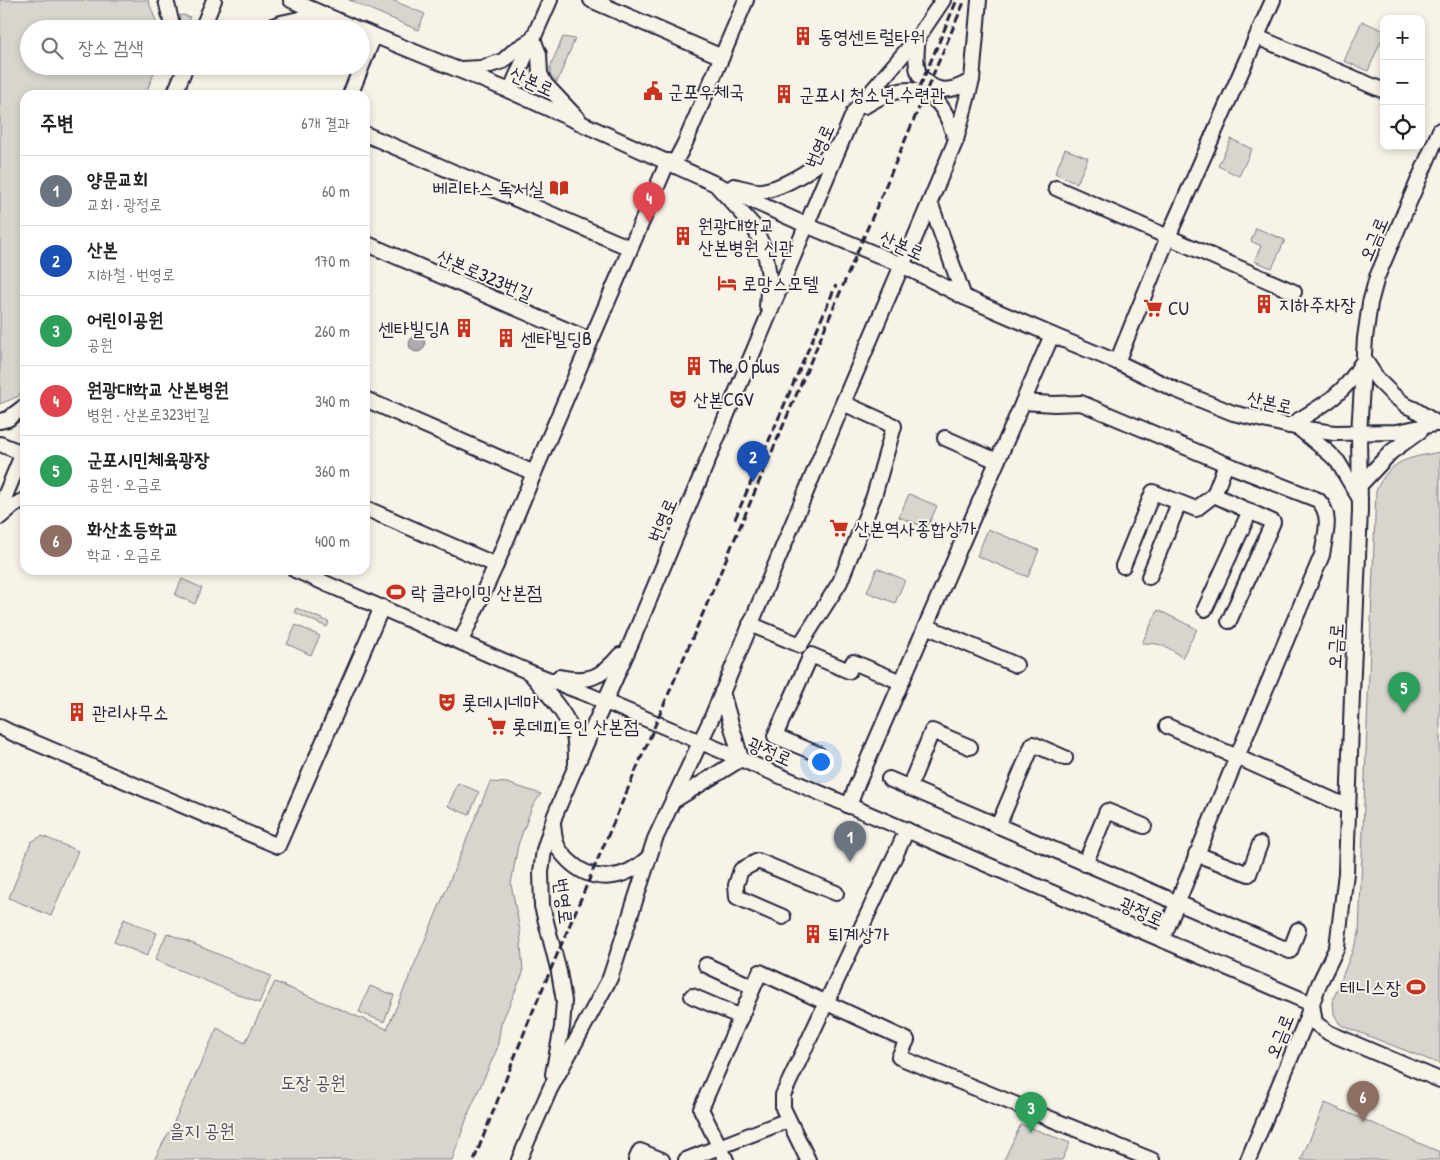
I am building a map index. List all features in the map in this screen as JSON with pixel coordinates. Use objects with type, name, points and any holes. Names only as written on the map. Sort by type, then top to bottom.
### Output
[{"type":"street","points":[[166,0],[171,20]]},
{"type":"street","points":[[206,20],[214,0]]},
{"type":"street","points":[[291,0],[336,20]]},
{"type":"street","points":[[306,0],[322,14]]},
{"type":"street","points":[[510,91],[550,0]]},
{"type":"street","points":[[591,0],[722,58]]},
{"type":"street","points":[[461,641],[496,565],[630,248],[671,163],[685,143],[746,0]]},
{"type":"street","name":"번영로","points":[[550,1089],[562,1027],[564,1001],[559,972],[542,906],[542,865],[544,850],[553,822],[576,764],[631,643],[854,112],[918,37],[943,0]]},
{"type":"street","name":"번영로","points":[[519,1160],[550,1089],[610,978],[656,839],[712,718],[843,403],[956,140],[972,80],[979,0]]},
{"type":"street","points":[[1117,362],[1168,237],[1273,0]]},
{"type":"street","points":[[295,20],[322,14]]},
{"type":"street","name":"산본로","points":[[370,34],[510,91],[806,225],[902,265],[964,297],[1233,413],[1294,427],[1334,433],[1397,432],[1435,424]]},
{"type":"street","points":[[918,37],[917,60],[921,76],[934,87],[948,90],[962,87],[972,80]]},
{"type":"street","points":[[1257,37],[1380,89]]},
{"type":"street","points":[[456,69],[481,68],[503,61],[515,50],[532,39]]},
{"type":"street","points":[[532,39],[539,54],[540,74],[545,84],[583,124]]},
{"type":"street","points":[[179,75],[180,81]]},
{"type":"street","points":[[176,90],[182,75]]},
{"type":"street","points":[[180,81],[187,75]]},
{"type":"street","points":[[351,90],[356,75]]},
{"type":"street","points":[[854,112],[880,96],[905,89],[923,92],[939,104],[956,140]]},
{"type":"street","name":"오금로","points":[[1248,1160],[1319,984],[1337,947],[1346,872],[1360,499],[1359,433],[1365,338],[1370,303],[1377,276],[1440,130]]},
{"type":"street","points":[[370,136],[630,248]]},
{"type":"street","points":[[714,183],[761,191],[777,186],[814,167],[830,155],[842,140]]},
{"type":"street","points":[[714,183],[753,225],[765,251],[769,276],[766,320]]},
{"type":"street","points":[[1056,188],[1294,292]]},
{"type":"street","points":[[930,202],[964,297]]},
{"type":"street","name":"산본로323번길","points":[[370,245],[590,340]]},
{"type":"street","points":[[849,806],[1052,335]]},
{"type":"street","points":[[1360,485],[1391,452],[1435,424],[1393,395],[1378,380],[1364,359],[1354,377],[1346,386],[1294,427],[1338,462],[1360,499]]},
{"type":"street","points":[[370,401],[534,473]]},
{"type":"street","points":[[1023,402],[1054,404],[1081,402],[1226,464],[1318,500],[1324,507],[1327,519],[1322,554],[1196,854],[1162,940]]},
{"type":"street","points":[[750,624],[800,645],[840,582],[874,496],[894,426],[843,403]]},
{"type":"street","points":[[0,421],[20,410]]},
{"type":"street","points":[[945,438],[997,461]]},
{"type":"street","points":[[0,444],[20,451]]},
{"type":"street","points":[[0,508],[20,461]]},
{"type":"street","points":[[1123,566],[1154,492],[1196,509],[1214,495],[1226,464]]},
{"type":"street","points":[[1214,495],[1273,522],[1229,621]]},
{"type":"street","points":[[0,517],[20,502]]},
{"type":"street","points":[[1150,577],[1180,503]]},
{"type":"street","points":[[370,510],[496,565]]},
{"type":"street","points":[[1205,609],[1250,511]]},
{"type":"street","name":"광정로","points":[[307,575],[529,672],[700,742],[1312,1004]]},
{"type":"street","points":[[0,727],[278,846],[382,607]]},
{"type":"street","points":[[926,626],[1016,665]]},
{"type":"street","points":[[529,672],[570,680],[589,679],[609,668],[631,643]]},
{"type":"street","points":[[818,754],[775,736],[811,655],[849,671],[853,662],[901,682]]},
{"type":"street","points":[[529,672],[552,698],[567,719],[574,738],[576,764]]},
{"type":"street","points":[[673,800],[740,759],[722,692]]},
{"type":"street","points":[[1167,726],[1348,807]]},
{"type":"street","points":[[909,788],[932,732],[970,747]]},
{"type":"street","points":[[998,826],[1033,744],[1065,758]]},
{"type":"street","points":[[888,779],[1290,951],[1298,930]]},
{"type":"street","points":[[1085,864],[1107,811],[1144,826]]},
{"type":"street","points":[[553,822],[556,844],[563,856],[583,872],[600,877],[615,876],[640,866],[649,858]]},
{"type":"street","points":[[808,1160],[783,1108],[783,1095],[907,830]]},
{"type":"street","points":[[1196,854],[1249,874],[1260,844]]},
{"type":"street","points":[[783,918],[737,897],[736,885],[741,870],[758,861],[836,893]]},
{"type":"street","points":[[706,965],[753,987]]},
{"type":"street","points":[[723,1154],[701,1109],[760,972],[906,1040],[899,1056],[1152,1160]]},
{"type":"street","points":[[692,996],[741,1017]]},
{"type":"street","points":[[1312,1004],[1315,1023],[1328,1033],[1440,1080]]},
{"type":"street","points":[[686,1160],[723,1154],[788,1120]]},
{"type":"street","points":[[636,1160],[640,1151],[662,1160]]},
{"type":"green space","points":[[0,0],[148,0],[156,20],[20,20],[20,75],[153,75],[147,90],[20,90],[20,394],[19,396],[0,404]]},
{"type":"green space","points":[[349,0],[392,0],[425,14],[418,30]]},
{"type":"green space","points":[[176,16],[190,17],[189,20],[177,20]]},
{"type":"green space","points":[[1362,21],[1380,29],[1380,43],[1368,71],[1344,61]]},
{"type":"green space","points":[[563,37],[575,39],[557,82],[550,76],[550,67]]},
{"type":"green space","points":[[1231,139],[1252,149],[1239,176],[1218,166]]},
{"type":"green space","points":[[1065,149],[1088,158],[1077,183],[1055,173]]},
{"type":"green space","points":[[1256,228],[1285,240],[1272,268],[1254,261],[1261,246],[1251,241]]},
{"type":"green space","points":[[1440,452],[1440,1064],[1343,1026],[1334,1014],[1333,1000],[1359,934],[1376,491],[1381,480],[1394,466],[1419,456]]},
{"type":"green space","points":[[909,494],[937,506],[927,528],[899,517]]},
{"type":"green space","points":[[988,529],[1039,550],[1028,577],[977,556]]},
{"type":"green space","points":[[877,568],[905,580],[895,603],[867,592]]},
{"type":"green space","points":[[182,579],[202,588],[195,604],[175,595]]},
{"type":"green space","points":[[296,608],[329,622],[327,627],[294,612]]},
{"type":"green space","points":[[1158,610],[1197,629],[1182,658],[1164,646],[1142,643]]},
{"type":"green space","points":[[296,625],[320,636],[311,655],[287,644]]},
{"type":"green space","name":"도장 공원","points":[[490,782],[507,783],[541,794],[532,807],[518,845],[511,884],[520,930],[523,973],[501,1024],[497,1049],[469,1112],[452,1160],[154,1160],[173,1124],[217,1028],[245,1043],[275,982],[387,1029]]},
{"type":"green space","points":[[458,783],[479,792],[469,815],[448,806]]},
{"type":"green space","points":[[42,836],[78,851],[51,916],[9,898],[31,842]]},
{"type":"green space","points":[[124,919],[157,933],[147,956],[114,942]]},
{"type":"green space","points":[[167,933],[271,976],[259,1003],[155,960]]},
{"type":"green space","points":[[370,986],[394,995],[384,1022],[359,1012]]},
{"type":"green space","points":[[1325,1103],[1440,1152],[1440,1160],[1301,1160]]},
{"type":"green space","points":[[1021,1124],[1070,1143],[1062,1160],[1004,1160]]},
{"type":"shaded area","points":[[417,336],[423,338],[425,344],[423,350],[417,352],[411,350],[409,344],[411,338]]},
{"type":"railway","points":[[915,98],[957,0]]},
{"type":"railway","points":[[474,1160],[530,1018],[965,0]]},
{"type":"railway","points":[[735,519],[836,285]]},
{"type":"place","name":"동영센트럴타워","points":[[803,36]]},
{"type":"place","name":"군포우체국","points":[[653,91]]},
{"type":"place","name":"군포시 청소년 수련관","points":[[784,94]]},
{"type":"place","name":"베리타스 독서실","points":[[559,188]]},
{"type":"place","name":"원광대학교 산본병원","points":[[649,223]]},
{"type":"place","name":"원광대학교 산본병원 신관","points":[[683,236]]},
{"type":"place","name":"로망스모텔","points":[[727,283]]},
{"type":"place","name":"지하주차장","points":[[1264,304]]},
{"type":"place","name":"CU","points":[[1153,308]]},
{"type":"place","name":"센타빌딩A","points":[[464,328]]},
{"type":"place","name":"센타빌딩B","points":[[506,338]]},
{"type":"place","name":"The O'plus","points":[[694,366]]},
{"type":"place","name":"산본CGV","points":[[678,399]]},
{"type":"place","name":"산본","points":[[753,482]]},
{"type":"place","name":"산본역사종합상가","points":[[839,528]]},
{"type":"place","name":"락 클라이밍 산본점","points":[[396,592]]},
{"type":"place","name":"롯데시네마","points":[[447,702]]},
{"type":"place","name":"관리사무소","points":[[77,712]]},
{"type":"place","name":"군포시민체육광장","points":[[1404,713]]},
{"type":"place","name":"롯데피트인 산본점","points":[[497,726]]},
{"type":"place","name":"양문교회","points":[[850,862]]},
{"type":"place","name":"퇴계상가","points":[[813,934]]},
{"type":"place","name":"테니스장","points":[[1416,987]]},
{"type":"place","name":"화산초등학교","points":[[1363,1122]]},
{"type":"place","name":"어린이공원","points":[[1031,1133]]},
{"type":"park label","name":"을지 공원","points":[[202,1130]]}]
